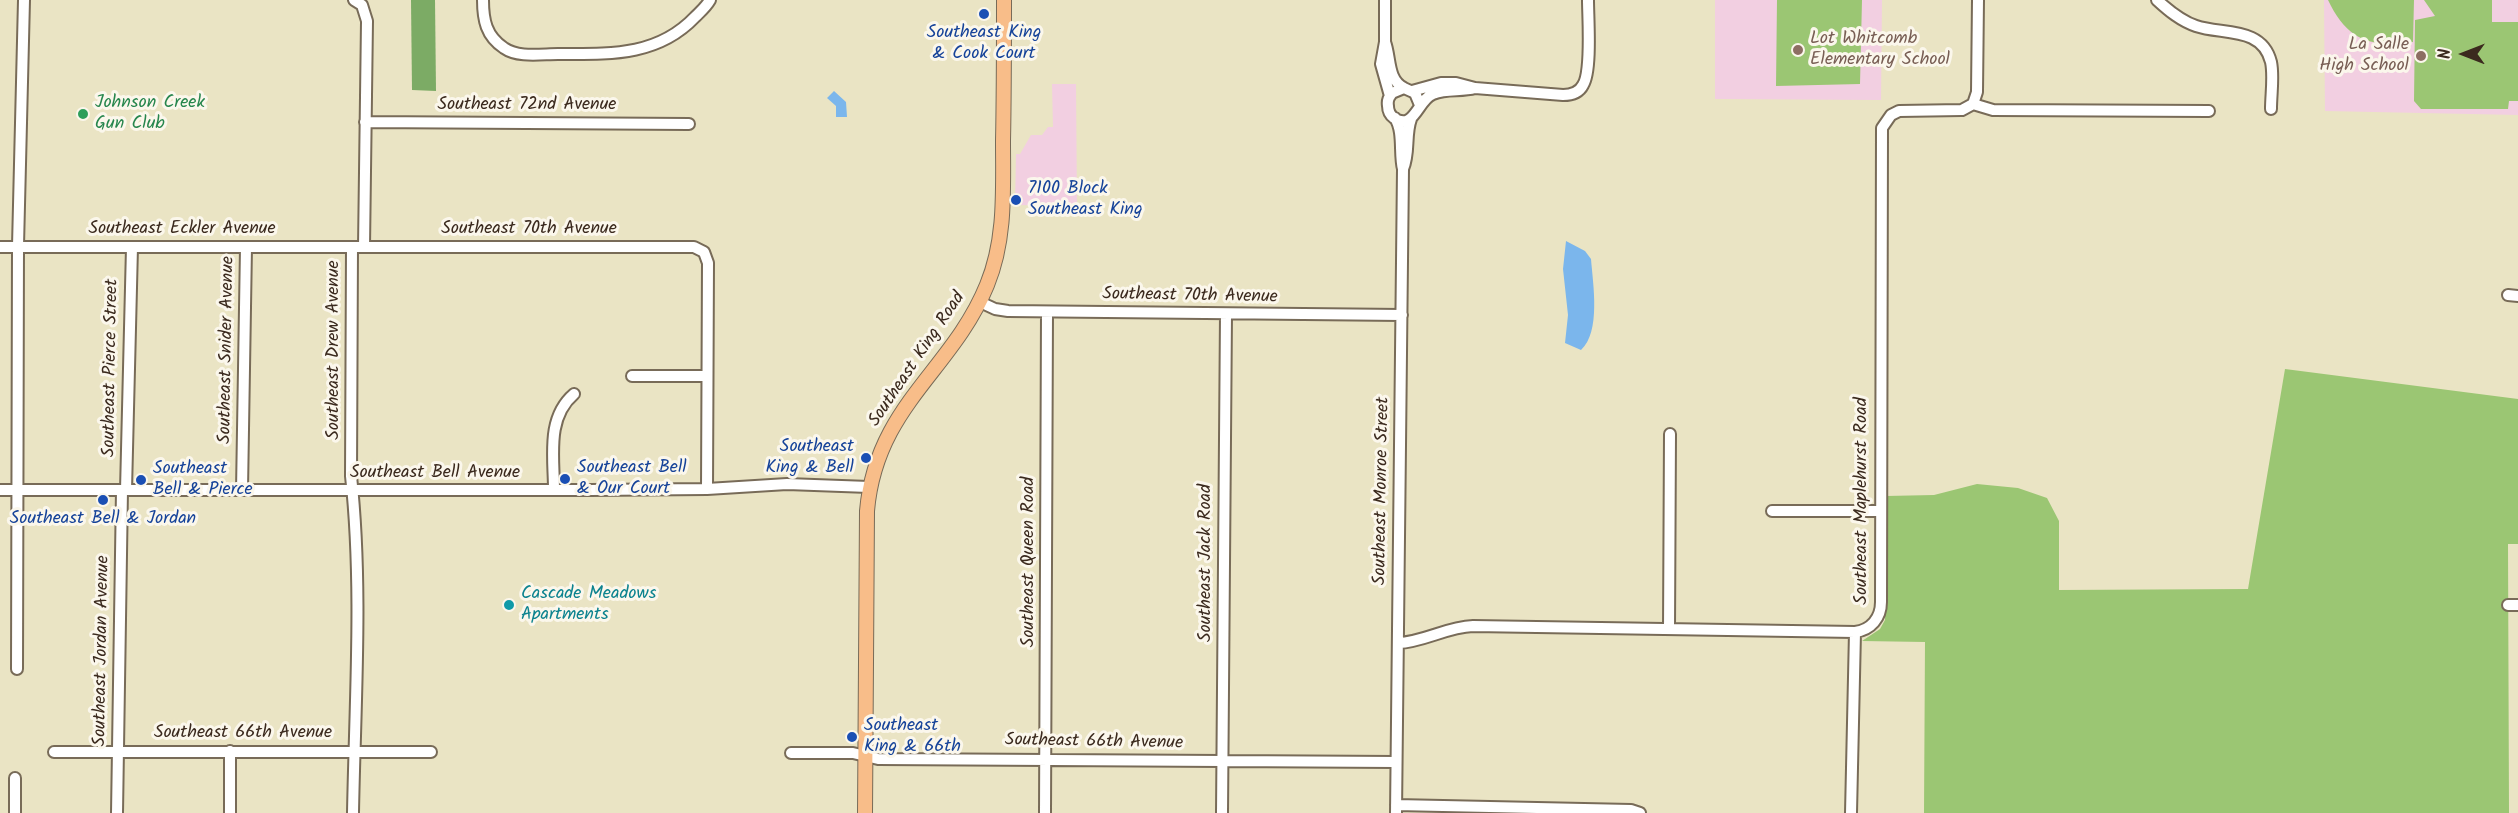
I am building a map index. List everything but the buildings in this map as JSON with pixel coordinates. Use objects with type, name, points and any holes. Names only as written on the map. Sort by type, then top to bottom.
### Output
[{"type":"main road","name":"Southeast King Road","points":[[865,813],[869,487],[878,455],[896,419],[980,302],[993,269],[1003,216],[1004,0]]},
{"type":"street","points":[[17,669],[18,246],[24,0]]},
{"type":"street","points":[[483,0],[484,22],[491,37],[511,52],[608,54],[648,48],[668,40],[688,24],[710,0]]},
{"type":"street","points":[[1385,0],[1385,42],[1381,63],[1390,96],[1388,108],[1395,118],[1403,121],[1411,119],[1417,113],[1424,98],[1437,92],[1464,92],[1475,88]]},
{"type":"street","points":[[1390,96],[1396,90],[1446,83],[1464,84],[1475,88],[1572,94],[1580,89],[1587,75],[1588,0]]},
{"type":"street","points":[[1978,0],[1977,92],[1973,104],[1993,110],[2209,111]]},
{"type":"street","points":[[2157,0],[2167,9],[2194,25],[2210,30],[2238,32],[2250,36],[2259,43],[2266,51],[2271,63],[2271,109]]},
{"type":"street","name":"Southeast Drew Avenue","points":[[358,2],[367,21],[364,246]]},
{"type":"street","points":[[1385,42],[1390,54],[1392,76],[1397,84],[1418,97],[1420,105]]},
{"type":"street","name":"Southeast Maplehurst Road","points":[[1855,632],[1872,625],[1881,609],[1880,136],[1882,128],[1891,115],[1911,109],[1967,109],[1973,104]]},
{"type":"street","name":"Southeast Monroe Street","points":[[1395,118],[1399,125],[1400,157],[1403,170],[1396,809]]},
{"type":"street","name":"Southeast Monroe Street","points":[[1403,170],[1408,158],[1411,119]]},
{"type":"street","name":"Southeast 72nd Avenue","points":[[365,122],[689,124]]},
{"type":"street","name":"Southeast Drew Avenue","points":[[352,246],[351,476],[354,490],[357,552],[353,813]]},
{"type":"street","name":"Southeast Eckler Avenue","points":[[0,247],[364,246]]},
{"type":"street","name":"Southeast 70th Avenue","points":[[364,246],[694,247],[704,252],[708,263],[707,376]]},
{"type":"street","name":"Southeast Pierce Street","points":[[124,490],[132,247]]},
{"type":"street","name":"Southeast Snider Avenue","points":[[242,490],[246,247]]},
{"type":"street","name":"Southeast 70th Avenue","points":[[980,302],[1000,310],[1047,312],[1402,315]]},
{"type":"street","name":"Southeast Queen Road","points":[[1046,813],[1047,312]]},
{"type":"street","name":"Southeast Jack Road","points":[[1222,813],[1226,314]]},
{"type":"street","points":[[632,376],[707,376],[707,489]]},
{"type":"street","points":[[554,490],[555,424],[563,403],[574,394]]},
{"type":"street","points":[[1669,629],[1670,434]]},
{"type":"street","name":"Southeast Bell Avenue","points":[[0,490],[707,489],[787,484],[869,487]]},
{"type":"street","name":"Southeast Jordan Avenue","points":[[117,813],[124,490]]},
{"type":"street","points":[[1772,511],[1880,511]]},
{"type":"street","points":[[1398,643],[1413,642],[1453,628],[1473,626],[1855,632],[1851,813]]},
{"type":"street","points":[[230,751],[230,813]]},
{"type":"street","name":"Southeast 66th Avenue","points":[[54,752],[431,752]]},
{"type":"street","name":"Southeast 66th Avenue","points":[[791,753],[853,753],[878,759],[1396,762]]},
{"type":"street","points":[[15,778],[15,813]]},
{"type":"street","points":[[1396,809],[1634,812]]},
{"type":"shaded area","name":"Lot Whitcomb Elementary School","points":[[1715,0],[1882,0],[1881,100],[1715,99]]},
{"type":"shaded area","name":"La Salle High School","points":[[2324,0],[2518,0],[2518,115],[2325,111]]},
{"type":"shaded area","points":[[1052,84],[1076,84],[1077,206],[1015,205],[1016,154],[1020,154],[1031,135],[1042,135],[1048,127],[1053,127]]},
{"type":"green space","points":[[411,0],[435,0],[436,91],[412,90]]},
{"type":"green space","points":[[1777,0],[1862,0],[1860,84],[1776,86]]},
{"type":"green space","points":[[2328,0],[2414,0],[2413,42],[2384,44],[2362,38],[2343,24]]},
{"type":"green space","points":[[2424,0],[2492,0],[2492,22],[2518,22],[2518,101],[2509,101],[2508,109],[2421,109],[2414,101],[2415,20],[2435,16]]},
{"type":"green space","points":[[2285,369],[2518,399],[2518,544],[2508,544],[2509,813],[1924,813],[1925,642],[1862,641],[1880,629],[1885,620],[1886,496],[1934,495],[1977,484],[2018,488],[2047,498],[2059,521],[2059,590],[2248,589]]},
{"type":"water","points":[[834,91],[846,102],[847,117],[836,117],[836,106],[827,98]]},
{"type":"water","points":[[1566,241],[1585,251],[1591,259],[1594,294],[1593,320],[1587,342],[1581,350],[1565,343],[1568,315],[1563,269]]},
{"type":"place","name":"Southeast King & Cook Court","points":[[984,14]]},
{"type":"place","name":"Lot Whitcomb Elementary School","points":[[1798,50]]},
{"type":"place","name":"La Salle High School","points":[[2421,56]]},
{"type":"place","name":"Johnson Creek Gun Club","points":[[83,114]]},
{"type":"place","name":"7100 Block Southeast King","points":[[1016,200]]},
{"type":"place","name":"Southeast King & Bell","points":[[866,458]]},
{"type":"place","name":"Southeast Bell & Our Court","points":[[565,479]]},
{"type":"place","name":"Southeast Bell & Pierce","points":[[141,480]]},
{"type":"place","name":"Southeast Bell & Jordan","points":[[103,500]]},
{"type":"place","name":"Cascade Meadows Apartments","points":[[509,605]]},
{"type":"place","name":"Southeast King & 66th","points":[[852,737]]}]
